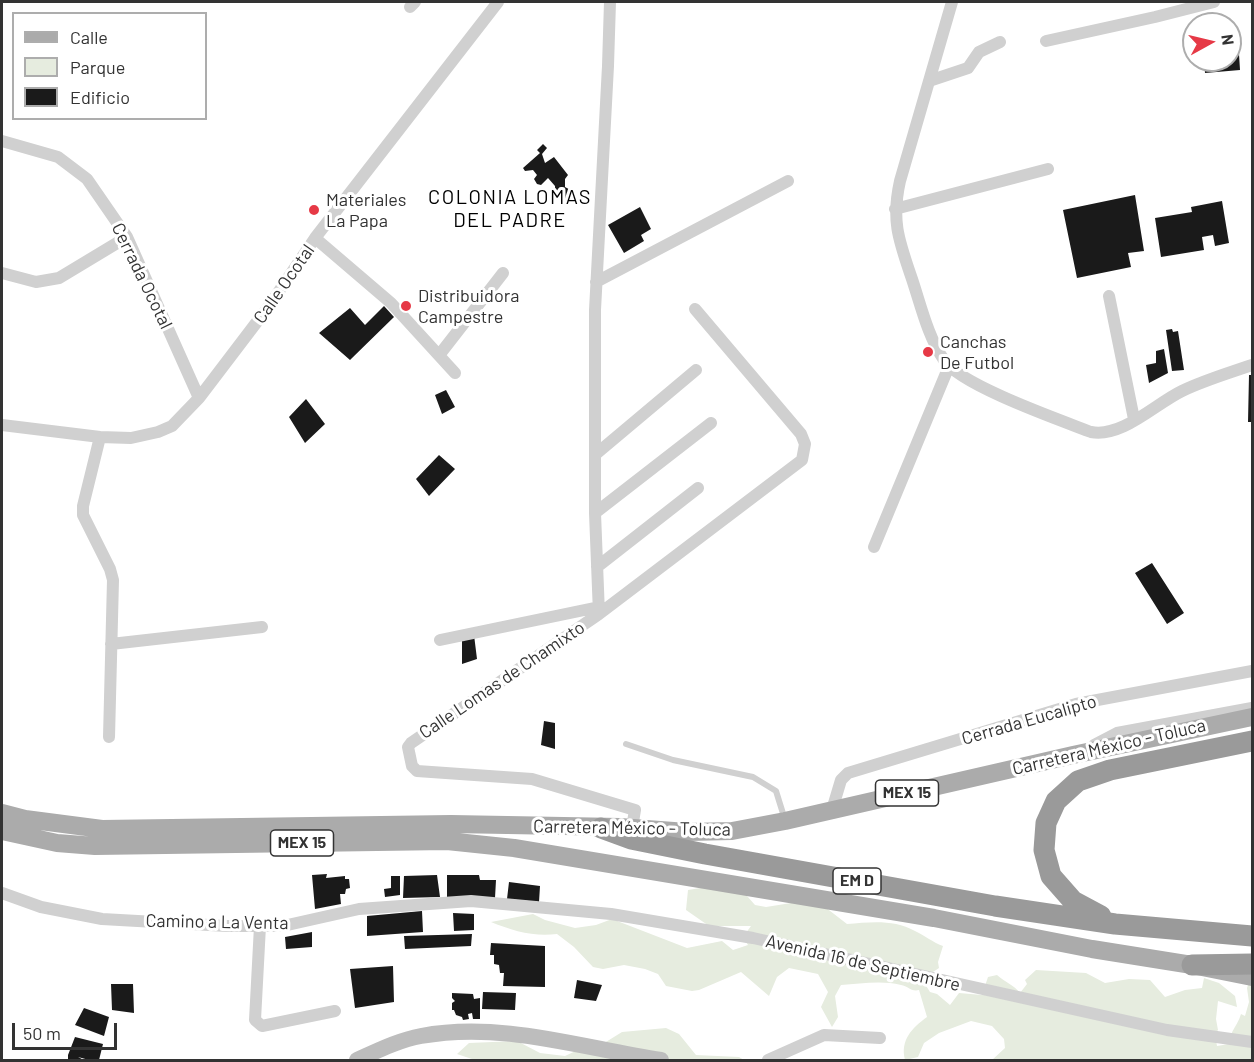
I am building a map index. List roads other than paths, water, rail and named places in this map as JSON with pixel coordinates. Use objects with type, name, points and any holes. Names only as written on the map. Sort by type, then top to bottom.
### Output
[{"type":"highway","points":[[1115,924],[1073,901],[1051,876],[1044,850],[1045,832],[1046,823],[1056,801],[1078,781],[1110,770],[1252,741]]},
{"type":"highway","name":"EM D","points":[[601,828],[631,839],[705,854],[995,906],[1115,924],[1252,936]]},
{"type":"highway","points":[[1192,965],[1252,964]]},
{"type":"main road","name":"Carretera México - Toluca","points":[[2,813],[25,819],[102,829],[384,824],[632,828],[687,832],[732,831],[1252,717]]},
{"type":"main road","name":"Carretera México - Toluca","points":[[2,831],[57,843],[95,846],[447,841],[514,848],[934,918],[1252,977]]},
{"type":"street","name":"Calle Ocotal","points":[[2,425],[100,437],[131,438],[158,432],[172,426],[199,398],[269,306],[315,238],[498,2]]},
{"type":"street","name":"Calle Lomas de Chamixto","points":[[610,2],[595,310],[595,513],[599,611],[408,747],[411,766],[417,771],[532,778],[635,810],[632,828]]},
{"type":"street","points":[[952,2],[900,181],[895,209],[899,237],[928,327],[938,350],[949,366],[995,393],[1091,432],[1108,433],[1179,392],[1252,365]]},
{"type":"street","points":[[1046,41],[1214,2]]},
{"type":"street","points":[[929,81],[968,68],[979,52],[999,42]]},
{"type":"street","name":"Cerrada Ocotal","points":[[2,141],[58,157],[91,184],[127,237],[199,398]]},
{"type":"street","points":[[895,209],[1048,170]]},
{"type":"street","points":[[596,282],[788,181]]},
{"type":"street","points":[[2,273],[36,282],[59,278],[127,237]]},
{"type":"street","points":[[315,238],[391,303],[455,373]]},
{"type":"street","points":[[440,354],[503,273]]},
{"type":"street","points":[[1109,296],[1134,419]]},
{"type":"street","points":[[440,640],[599,611],[802,460],[805,444],[801,434],[694,309]]},
{"type":"street","points":[[874,547],[949,366]]},
{"type":"street","points":[[596,454],[696,370]]},
{"type":"street","points":[[595,513],[711,423]]},
{"type":"street","points":[[100,437],[83,506],[83,515],[108,563],[113,580],[109,737]]},
{"type":"street","points":[[597,567],[698,488]]},
{"type":"street","points":[[111,644],[262,627]]},
{"type":"street","name":"Cerrada Eucalipto","points":[[832,810],[841,780],[848,773],[1076,704],[1252,671]]},
{"type":"street","points":[[1073,755],[1117,734],[1252,708]]},
{"type":"street","name":"Camino a La Venta","points":[[2,893],[41,907],[102,919],[260,926],[283,926],[359,909],[471,901]]},
{"type":"street","name":"Avenida 16 de Septiembre","points":[[471,901],[611,914],[753,938],[1167,1030],[1252,1042]]},
{"type":"street","points":[[260,926],[255,1020],[262,1026],[335,1011]]},
{"type":"street","points":[[357,1060],[420,1036],[485,1031],[514,1033],[661,1060]]},
{"type":"street","points":[[768,1060],[824,1035],[880,1038]]},
{"type":"lane","points":[[626,744],[673,760],[753,777],[776,791],[785,821]]},
{"type":"place","name":"Materiales La Papa","points":[[314,210]]},
{"type":"place","name":"Distribuidora Campestre","points":[[406,306]]},
{"type":"place","name":"Canchas De Futbol","points":[[928,352]]},
{"type":"district","name":"COLONIA LOMAS DEL PADRE","points":[[510,208]]}]
